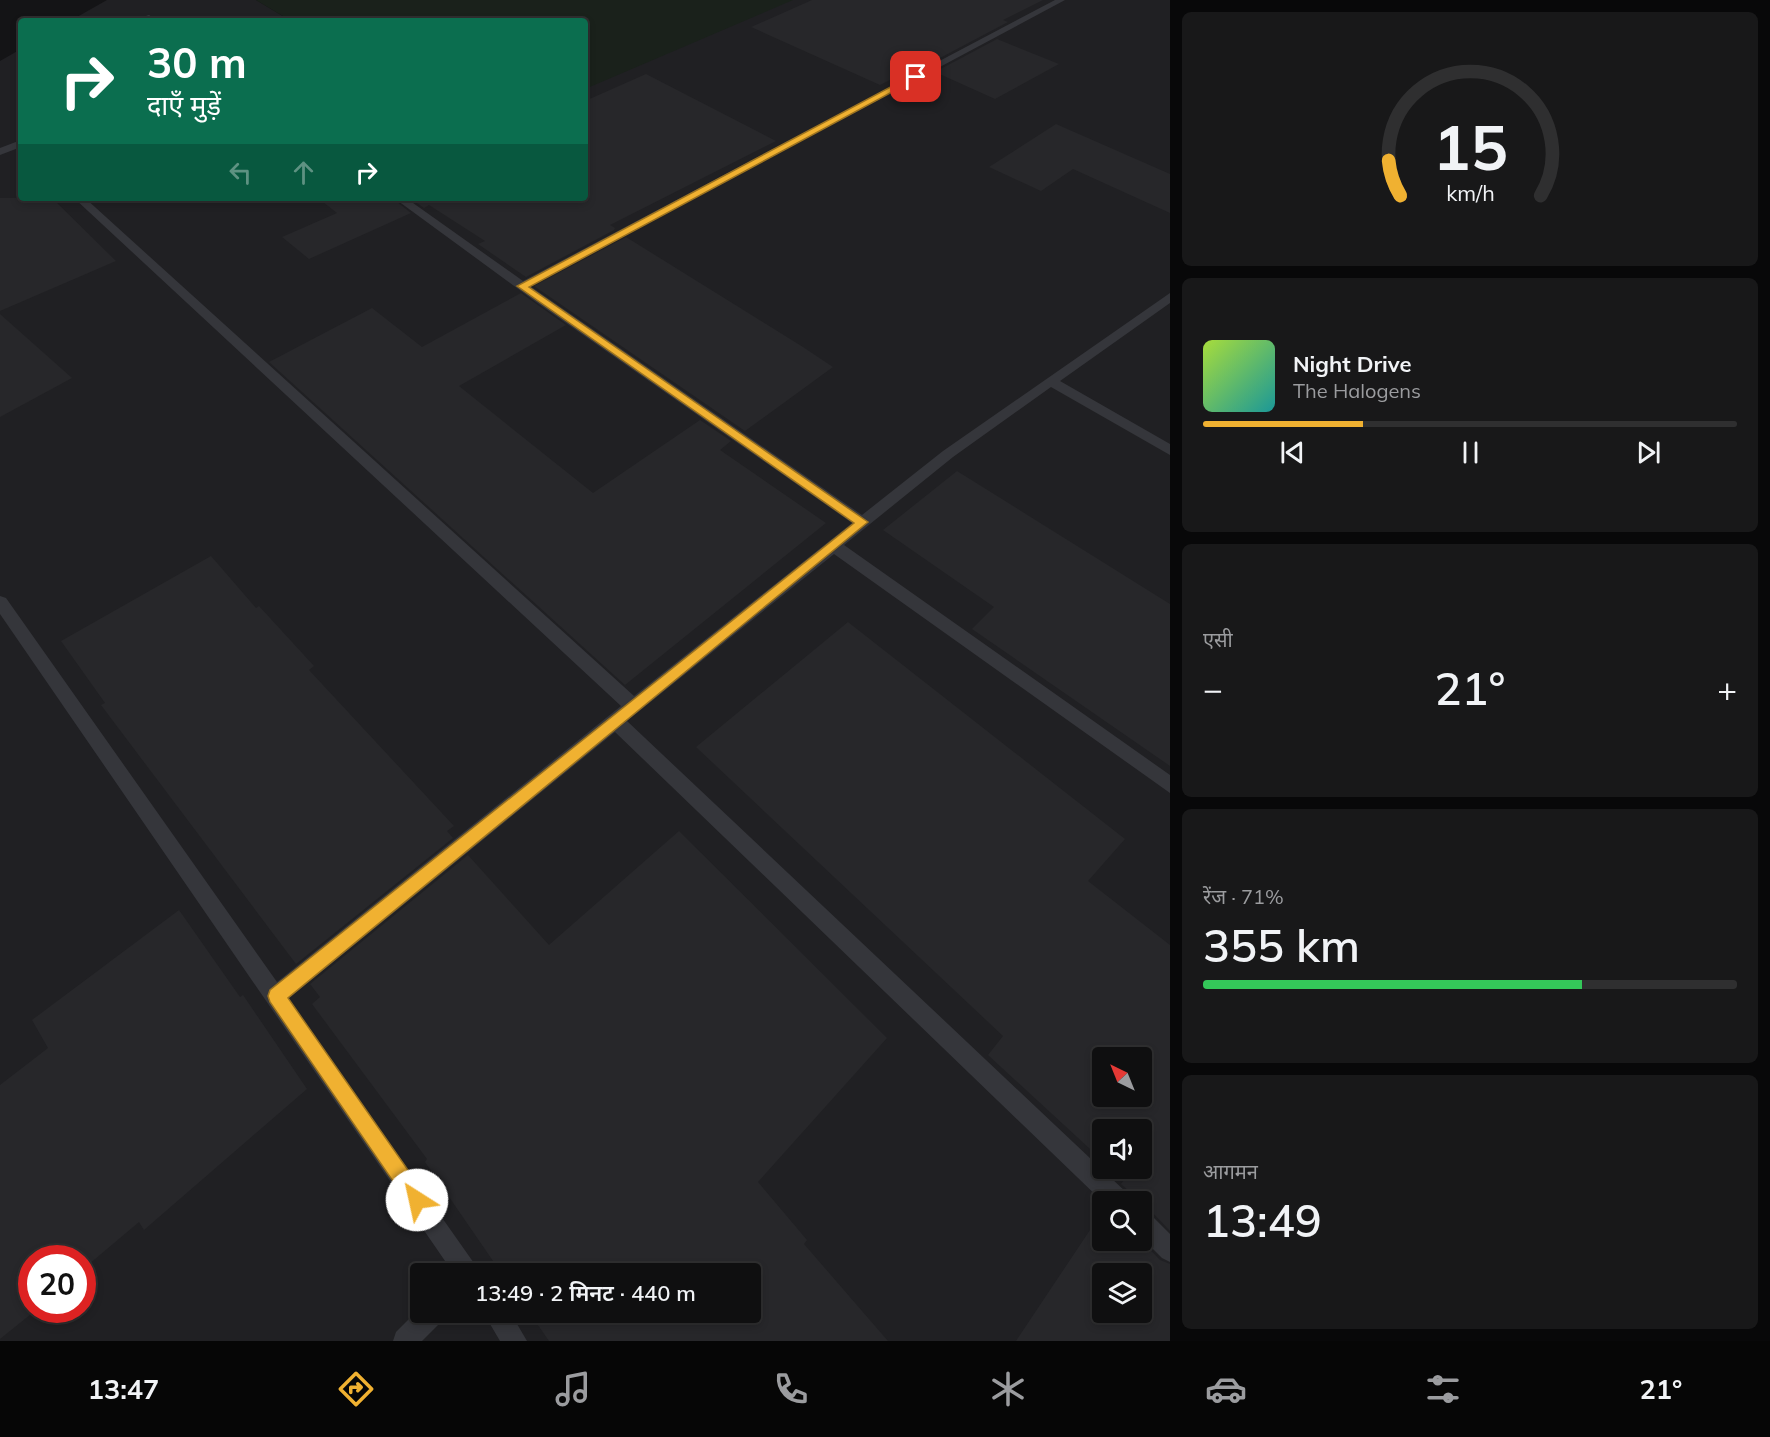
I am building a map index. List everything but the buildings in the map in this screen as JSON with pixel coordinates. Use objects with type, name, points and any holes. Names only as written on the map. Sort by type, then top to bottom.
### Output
[{"type":"lane","points":[[522,286],[1061,0]]},
{"type":"lane","points":[[0,152],[18,144]]},
{"type":"lane","points":[[82,201],[633,706]]},
{"type":"lane","points":[[403,201],[862,522]]},
{"type":"lane","points":[[276,996],[948,454],[1170,297]]},
{"type":"lane","points":[[1050,381],[1170,450]]},
{"type":"lane","points":[[834,546],[1170,785]]},
{"type":"lane","points":[[0,602],[460,1263]]},
{"type":"lane","points":[[615,721],[1107,1191]]},
{"type":"lane","points":[[1152,1232],[1170,1250]]},
{"type":"lane","points":[[405,1341],[422,1323]]},
{"type":"lane","points":[[503,1323],[515,1341]]},
{"type":"shaded area","points":[[107,0],[256,0],[286,18],[75,18]]},
{"type":"shaded area","points":[[256,0],[793,0],[588,88],[588,18],[286,18]]},
{"type":"shaded area","points":[[780,0],[1170,0],[1170,1341],[0,1341],[0,61],[18,51],[18,201],[588,201],[588,86]]},
{"type":"route","points":[[417,1200],[276,996],[862,522],[522,286],[916,77]]}]
